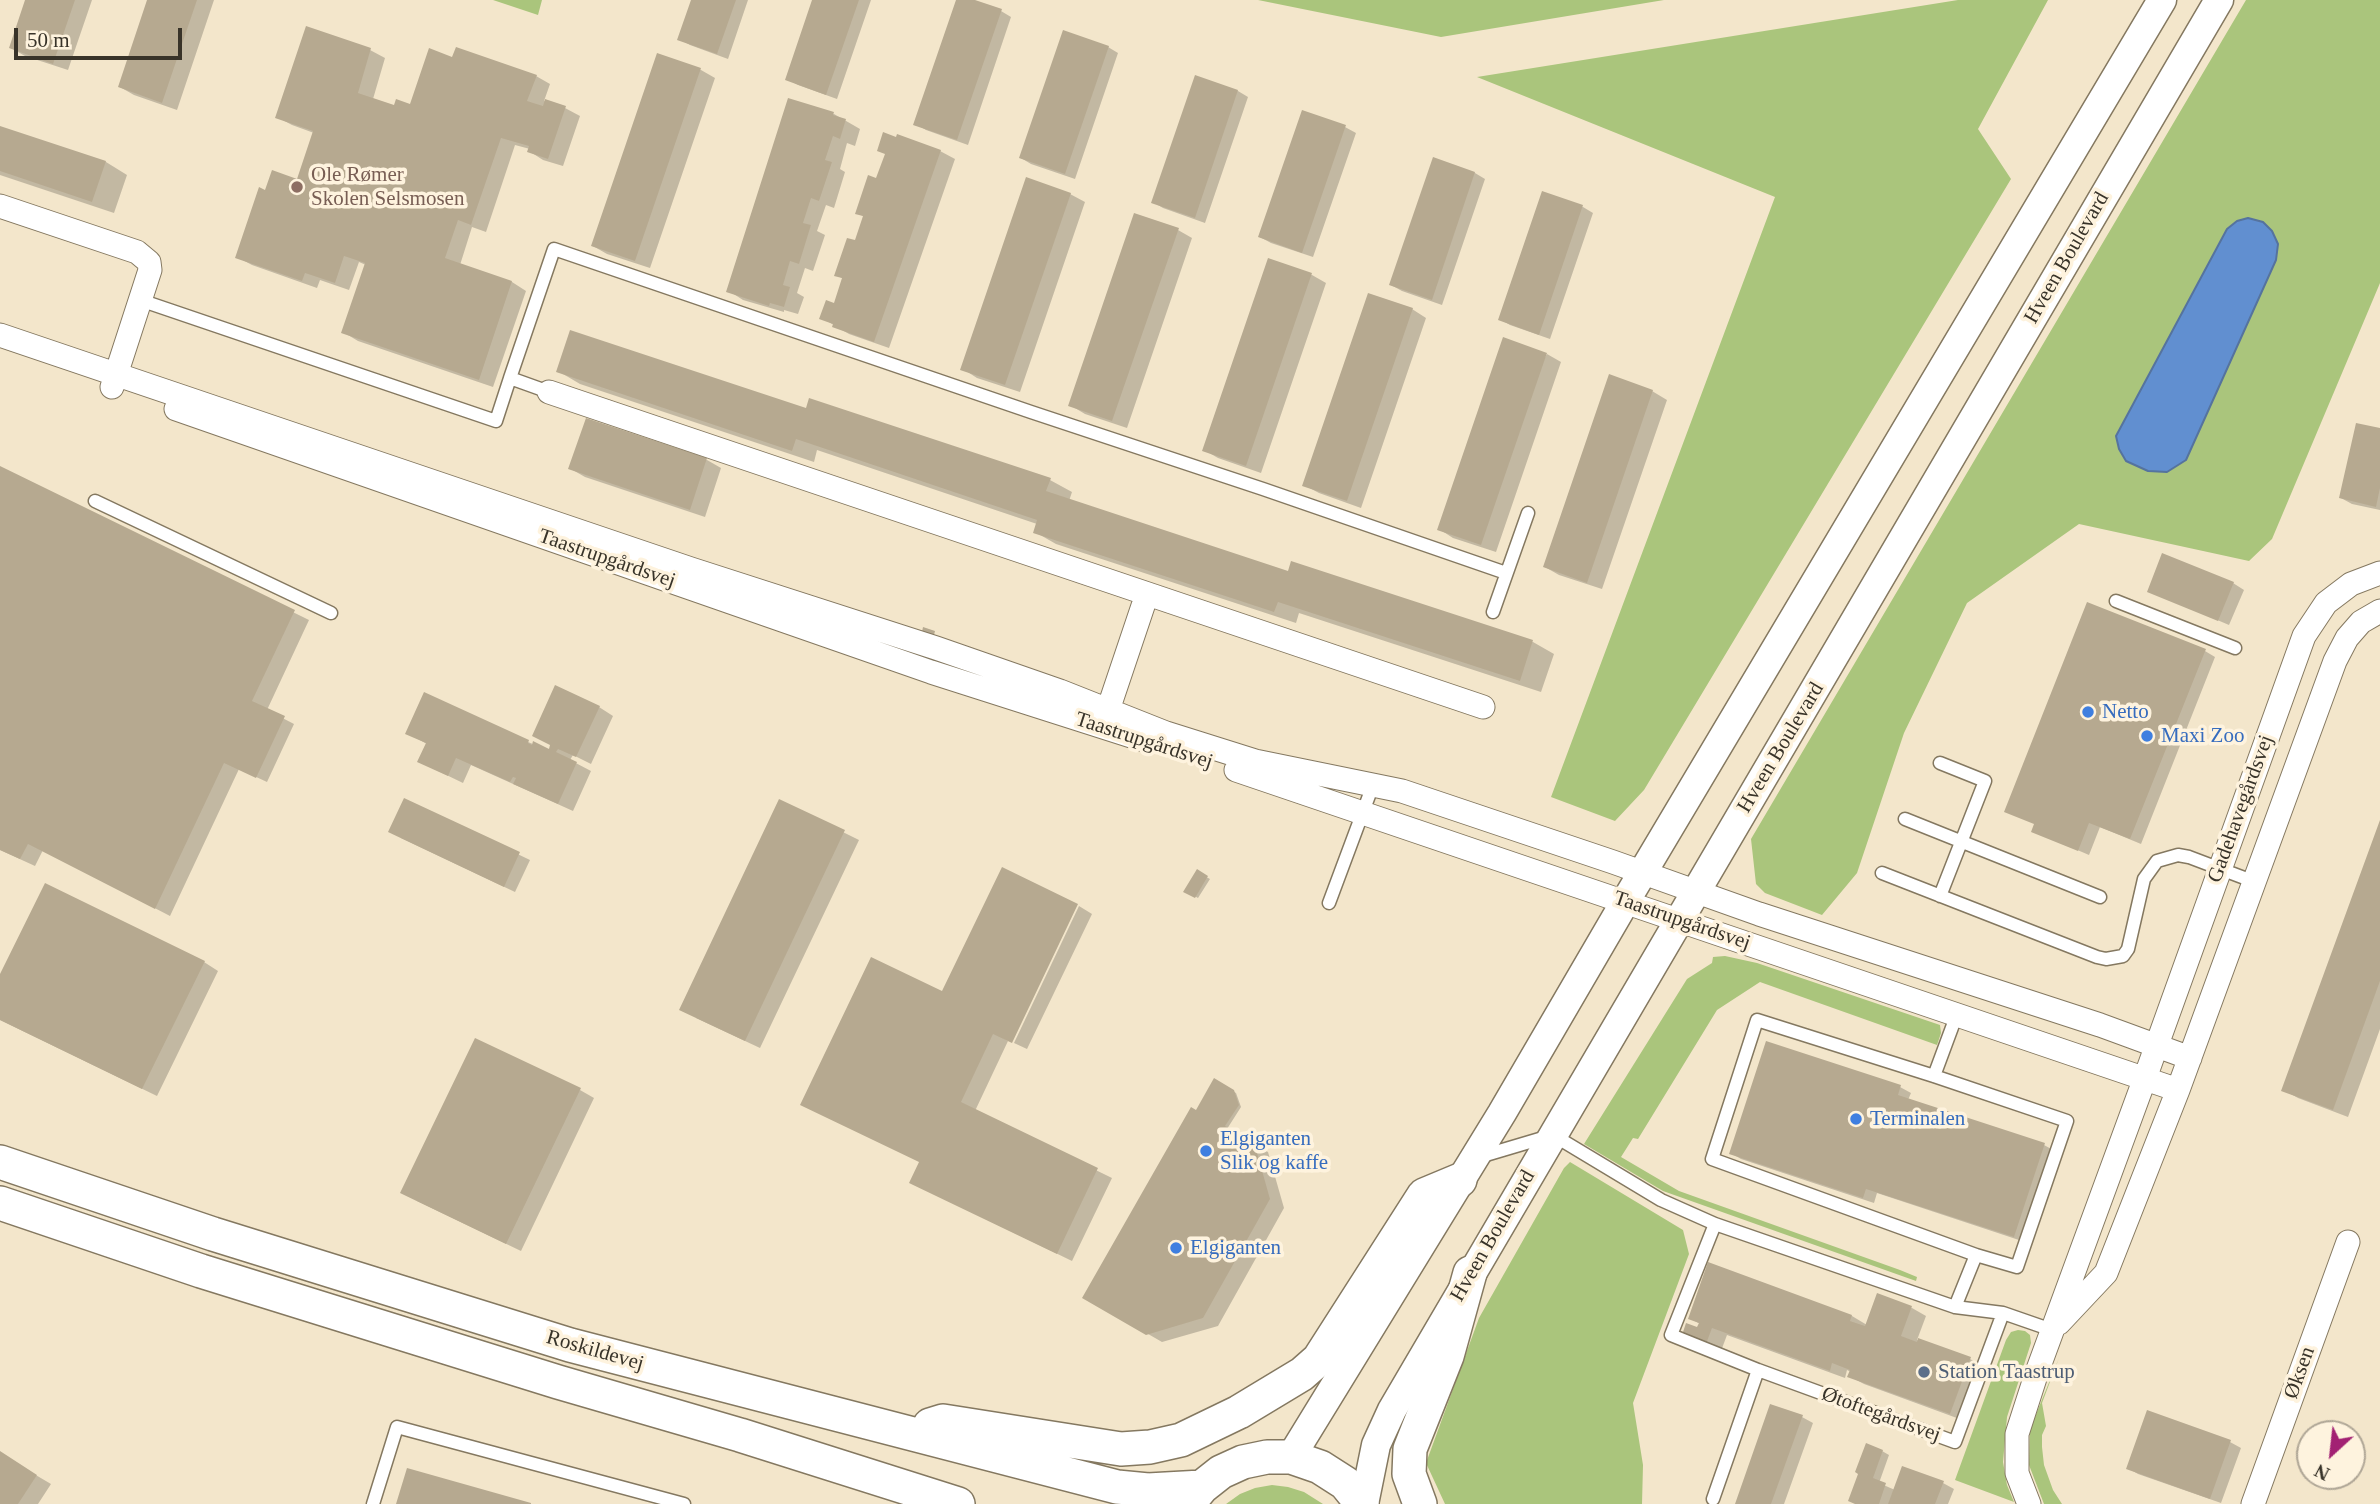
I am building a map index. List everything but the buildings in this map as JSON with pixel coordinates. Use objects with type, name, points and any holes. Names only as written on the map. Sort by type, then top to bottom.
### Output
[{"type":"main road","name":"Roskildevej","points":[[0,1162],[213,1234],[570,1345],[1116,1487],[1195,1495]]},
{"type":"main road","points":[[900,1431],[943,1422],[1121,1449],[1150,1447],[1181,1440],[1239,1412],[1302,1374],[1319,1359],[1424,1195],[1468,1169]]},
{"type":"main road","name":"Roskildevej","points":[[0,1203],[214,1275],[958,1504]]},
{"type":"main road","points":[[1420,1504],[1409,1474],[1410,1449],[1447,1356],[1470,1273]]},
{"type":"main road","points":[[740,1435],[905,1504]]},
{"type":"main road","points":[[1195,1495],[1221,1472],[1243,1462],[1267,1457],[1291,1457],[1320,1467],[1345,1483],[1363,1504]]},
{"type":"street","points":[[1291,1457],[1468,1169],[2162,0]]},
{"type":"street","name":"Hveen Boulevard","points":[[1363,1504],[1376,1445],[1392,1410],[2219,0]]},
{"type":"street","points":[[0,206],[137,253],[149,262],[150,270],[114,381]]},
{"type":"street","name":"Taastrupgårdsvej","points":[[0,335],[114,381],[931,673],[1202,759],[2178,1090]]},
{"type":"street","name":"Taastrupgårdsvej","points":[[0,350],[114,381],[185,396],[691,569],[936,648],[1166,733],[1255,761],[1402,791],[1759,914],[2100,1025],[2189,1058]]},
{"type":"street","points":[[549,392],[1483,707]]},
{"type":"street","name":"Gadehavegårdsvej","points":[[2145,1078],[2304,636],[2326,603],[2351,584],[2380,573]]},
{"type":"street","name":"Taastrupgårdsvej","points":[[1108,710],[1147,594]]},
{"type":"street","name":"Gadehavegårdsvej","points":[[2178,1090],[2335,661],[2347,638],[2361,622],[2380,611]]},
{"type":"street","points":[[2029,1504],[2017,1473],[2017,1434],[2052,1330],[2145,1078]]},
{"type":"street","points":[[2052,1330],[2106,1273],[2178,1090]]},
{"type":"street","name":"Øksen","points":[[2253,1504],[2348,1242]]},
{"type":"lane","points":[[141,300],[496,421],[554,249],[1506,573]]},
{"type":"lane","points":[[510,378],[549,392]]},
{"type":"lane","points":[[95,500],[331,612]]},
{"type":"lane","points":[[1493,612],[1528,513]]},
{"type":"lane","points":[[2116,601],[2235,648]]},
{"type":"lane","points":[[1940,763],[1985,781],[1940,896]]},
{"type":"lane","points":[[1329,903],[1373,785]]},
{"type":"lane","points":[[1905,819],[2100,897]]},
{"type":"lane","points":[[1882,873],[2097,957],[2115,958],[2123,956],[2128,948],[2144,879],[2157,861],[2178,855],[2255,882]]},
{"type":"lane","points":[[1934,1076],[1957,1014]]},
{"type":"lane","points":[[1757,1020],[2067,1121],[2017,1267],[1976,1255],[1712,1159],[1757,1020]]},
{"type":"lane","points":[[1468,1169],[1552,1135],[1661,1200],[1715,1224],[1955,1307],[2003,1313],[2052,1330]]},
{"type":"lane","name":"Øtoftegårdsvej","points":[[1715,1224],[1671,1335],[1955,1442],[2003,1313]]},
{"type":"lane","points":[[1955,1307],[1976,1255]]},
{"type":"lane","points":[[1713,1499],[1758,1370]]},
{"type":"lane","points":[[373,1504],[397,1427],[684,1504]]},
{"type":"green space","points":[[493,0],[542,0],[538,15]]},
{"type":"green space","points":[[1258,0],[1664,0],[1441,37]]},
{"type":"green space","points":[[1958,0],[2048,0],[1978,129],[2011,179],[1644,790],[1615,821],[1551,797],[1775,197],[1477,77]]},
{"type":"green space","points":[[2246,0],[2380,0],[2380,283],[2272,539],[2249,561],[2079,524],[1967,603],[1904,733],[1857,873],[1822,915],[1765,893],[1756,884],[1751,839]]},
{"type":"green space","points":[[1725,956],[1757,963],[1940,1025],[1941,1033],[1937,1045],[1760,982],[1717,1010],[1638,1139],[1633,1138],[1621,1157],[1679,1191],[1900,1270],[1917,1277],[1916,1281],[1663,1191],[1584,1144],[1687,979],[1712,963],[1713,957]]},
{"type":"green space","points":[[1570,1162],[1683,1230],[1689,1254],[1633,1403],[1643,1465],[1642,1504],[1445,1504],[1426,1463],[1479,1318],[1564,1168]]},
{"type":"green space","points":[[2018,1330],[2030,1335],[2031,1343],[2007,1417],[2003,1462],[2007,1485],[2014,1502],[1955,1480],[2006,1340],[2011,1332]]},
{"type":"green space","points":[[2059,1358],[2042,1403],[2046,1426],[2042,1435],[2042,1447],[2044,1465],[2053,1490],[2062,1504],[2044,1504],[2029,1465],[2030,1429]]},
{"type":"green space","points":[[1272,1485],[1304,1492],[1323,1504],[1226,1504],[1240,1494]]},
{"type":"water","points":[[2248,218],[2263,222],[2272,231],[2278,244],[2276,260],[2186,460],[2167,472],[2148,471],[2126,461],[2116,436],[2227,229],[2237,221]]},
{"type":"place","name":"Ole Rømer Skolen Selsmosen","points":[[297,187]]},
{"type":"place","name":"Netto","points":[[2088,712]]},
{"type":"place","name":"Maxi Zoo","points":[[2147,736]]},
{"type":"place","name":"Terminalen","points":[[1856,1119]]},
{"type":"place","name":"Elgiganten Slik og kaffe","points":[[1206,1151]]},
{"type":"place","name":"Elgiganten","points":[[1176,1248]]},
{"type":"place","name":"Station Taastrup","points":[[1924,1372]]}]
